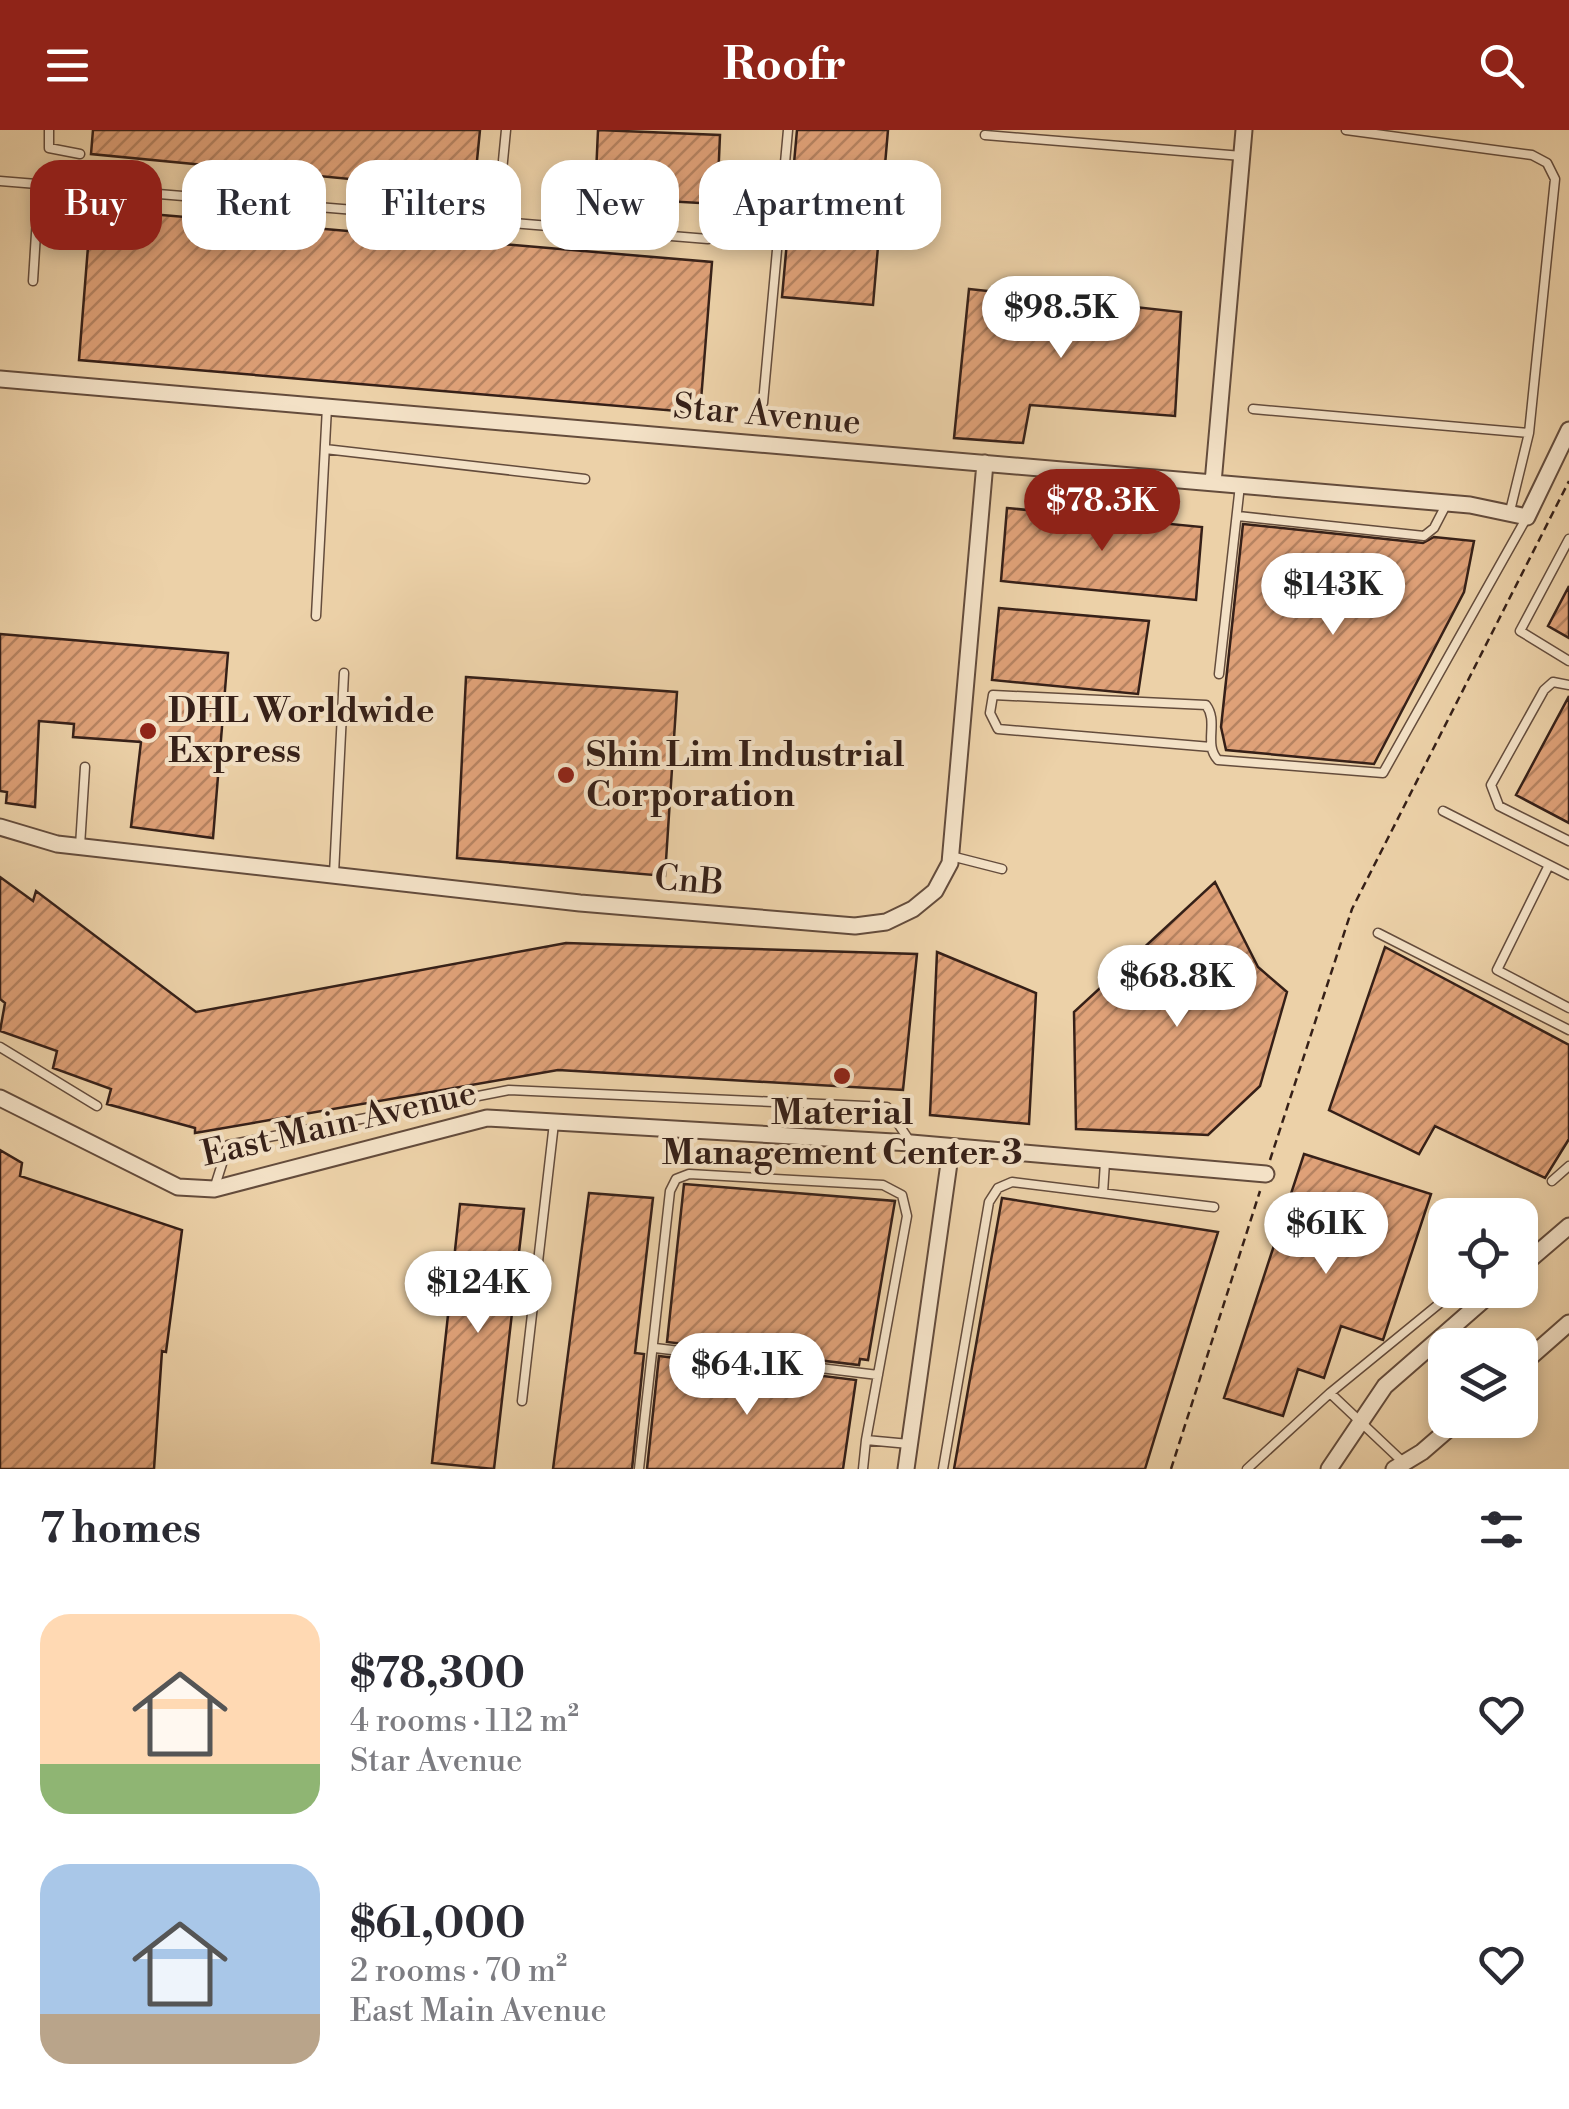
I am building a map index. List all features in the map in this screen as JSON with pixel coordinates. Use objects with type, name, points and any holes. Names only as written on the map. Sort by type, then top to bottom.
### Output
[{"type":"street","points":[[1213,483],[1244,130]]},
{"type":"street","name":"Star Avenue","points":[[0,379],[1447,503],[1527,517]]},
{"type":"street","points":[[1527,517],[1569,430]]},
{"type":"street","name":"CnB","points":[[0,827],[26,838],[80,846],[580,903],[854,926],[886,922],[921,904],[941,883],[951,856],[985,464]]},
{"type":"street","name":"East Main Avenue","points":[[0,1098],[178,1186],[214,1189],[487,1118],[911,1144],[1266,1174]]},
{"type":"street","points":[[906,1469],[952,1149]]},
{"type":"street","points":[[1538,1253],[1569,1226]]},
{"type":"street","points":[[1329,1469],[1385,1386],[1473,1310]]},
{"type":"street","points":[[1538,1351],[1569,1324]]},
{"type":"street","points":[[1399,1466],[1436,1438]]},
{"type":"lane","points":[[48,130],[49,148],[80,154]]},
{"type":"lane","points":[[503,160],[506,130]]},
{"type":"lane","points":[[763,404],[788,130]]},
{"type":"lane","points":[[1346,130],[1498,148],[1547,162],[1554,179],[1529,433],[1510,512]]},
{"type":"lane","points":[[986,135],[1242,156]]},
{"type":"lane","points":[[0,181],[30,185]]},
{"type":"lane","points":[[162,196],[346,210]]},
{"type":"lane","points":[[521,224],[699,238]]},
{"type":"lane","points":[[34,281],[36,250]]},
{"type":"lane","points":[[316,616],[327,407]]},
{"type":"lane","points":[[1253,410],[1529,433]]},
{"type":"lane","points":[[326,448],[585,479]]},
{"type":"lane","points":[[1219,674],[1240,485]]},
{"type":"lane","points":[[1238,516],[1424,536],[1434,528],[1447,503]]},
{"type":"lane","points":[[1210,747],[998,729],[990,713],[993,694],[1206,706],[1212,713],[1210,747],[1218,760],[1383,773],[1527,517]]},
{"type":"lane","points":[[1569,539],[1520,632],[1569,661]]},
{"type":"lane","points":[[334,874],[344,674]]},
{"type":"lane","points":[[1569,684],[1553,682],[1544,690],[1491,785],[1499,806],[1569,841]]},
{"type":"lane","points":[[962,708],[990,713]]},
{"type":"lane","points":[[80,846],[85,767]]},
{"type":"lane","points":[[1443,811],[1569,875]]},
{"type":"lane","points":[[951,856],[1002,869]]},
{"type":"lane","points":[[1549,866],[1497,970],[1569,1008]]},
{"type":"lane","points":[[1378,933],[1569,1030]]},
{"type":"lane","points":[[0,1046],[97,1106]]},
{"type":"lane","points":[[214,1189],[228,1145],[509,1090],[888,1107],[911,1144]]},
{"type":"lane","points":[[522,1401],[554,1123]]},
{"type":"lane","points":[[1103,1193],[1104,1162]]},
{"type":"lane","points":[[1552,1181],[1569,1166]]},
{"type":"lane","points":[[639,1469],[670,1191],[676,1179],[689,1174],[883,1184],[902,1195],[907,1216],[862,1469]]},
{"type":"lane","points":[[943,1469],[989,1202],[998,1188],[1012,1182],[1214,1207]]},
{"type":"lane","points":[[1246,1469],[1330,1393],[1434,1308]]},
{"type":"lane","points":[[654,1348],[878,1374]]},
{"type":"lane","points":[[1330,1393],[1399,1466]]},
{"type":"lane","points":[[866,1440],[910,1444]]},
{"type":"path","points":[[1172,1469],[1352,909],[1569,482]]},
{"type":"building","points":[[93,130],[480,130],[477,160],[346,160],[346,179],[326,177],[326,160],[182,163],[91,154]]},
{"type":"building","points":[[598,130],[720,135],[719,160],[699,160],[699,203],[679,202],[679,160],[597,160]]},
{"type":"building","points":[[797,130],[888,130],[885,160],[794,160]]},
{"type":"building","points":[[162,215],[182,217],[182,250],[326,250],[326,229],[346,231],[346,250],[521,250],[521,246],[712,262],[700,413],[79,360],[88,250],[162,250]]},
{"type":"building","points":[[786,250],[878,250],[873,305],[782,297]]},
{"type":"building","points":[[969,289],[1181,312],[1175,416],[1030,405],[1023,443],[954,438]]},
{"type":"building","points":[[1007,508],[1202,527],[1196,600],[1001,581]]},
{"type":"building","points":[[1243,524],[1423,543],[1434,537],[1474,541],[1464,592],[1374,764],[1226,750],[1221,727]]},
{"type":"building","points":[[1569,586],[1569,638],[1548,626]]},
{"type":"building","points":[[999,608],[1149,621],[1138,694],[992,680]]},
{"type":"building","name":"DHL Worldwide Express","points":[[0,634],[228,653],[213,838],[131,827],[141,742],[73,737],[74,724],[39,721],[35,807],[6,803],[7,792],[0,791]]},
{"type":"building","name":"Shin Lim Industrial Corporation","points":[[466,677],[677,692],[665,876],[457,858]]},
{"type":"building","points":[[1569,696],[1569,823],[1516,795]]},
{"type":"building","points":[[0,877],[33,901],[36,891],[196,1012],[566,943],[917,954],[903,1090],[558,1070],[195,1133],[195,1128],[107,1104],[111,1089],[53,1068],[57,1051],[0,1031],[5,1003],[0,999]]},
{"type":"building","points":[[1215,882],[1258,967],[1287,992],[1260,1086],[1208,1135],[1076,1129],[1074,1012]]},
{"type":"building","points":[[1385,947],[1569,1045],[1569,1139],[1545,1178],[1435,1126],[1419,1154],[1329,1110]]},
{"type":"building","points":[[937,952],[1036,993],[1029,1124],[930,1115]]},
{"type":"building","points":[[0,1150],[22,1163],[20,1176],[182,1230],[166,1352],[162,1351],[154,1469],[0,1469]]},
{"type":"building","points":[[1304,1154],[1431,1194],[1383,1340],[1341,1326],[1324,1378],[1298,1369],[1283,1416],[1224,1398]]},
{"type":"building","points":[[684,1184],[895,1201],[868,1360],[860,1359],[859,1365],[667,1342]]},
{"type":"building","points":[[589,1193],[653,1198],[635,1353],[644,1354],[632,1469],[553,1469]]},
{"type":"building","points":[[1002,1198],[1218,1232],[1145,1469],[954,1469]]},
{"type":"building","points":[[460,1204],[524,1209],[494,1469],[432,1463]]},
{"type":"building","points":[[659,1356],[856,1380],[843,1469],[647,1469]]},
{"type":"place","name":"DHL Worldwide Express","points":[[148,731]]},
{"type":"place","name":"Shin Lim Industrial Corporation","points":[[566,775]]},
{"type":"place","name":"Material Management Center 3","points":[[842,1076]]}]
